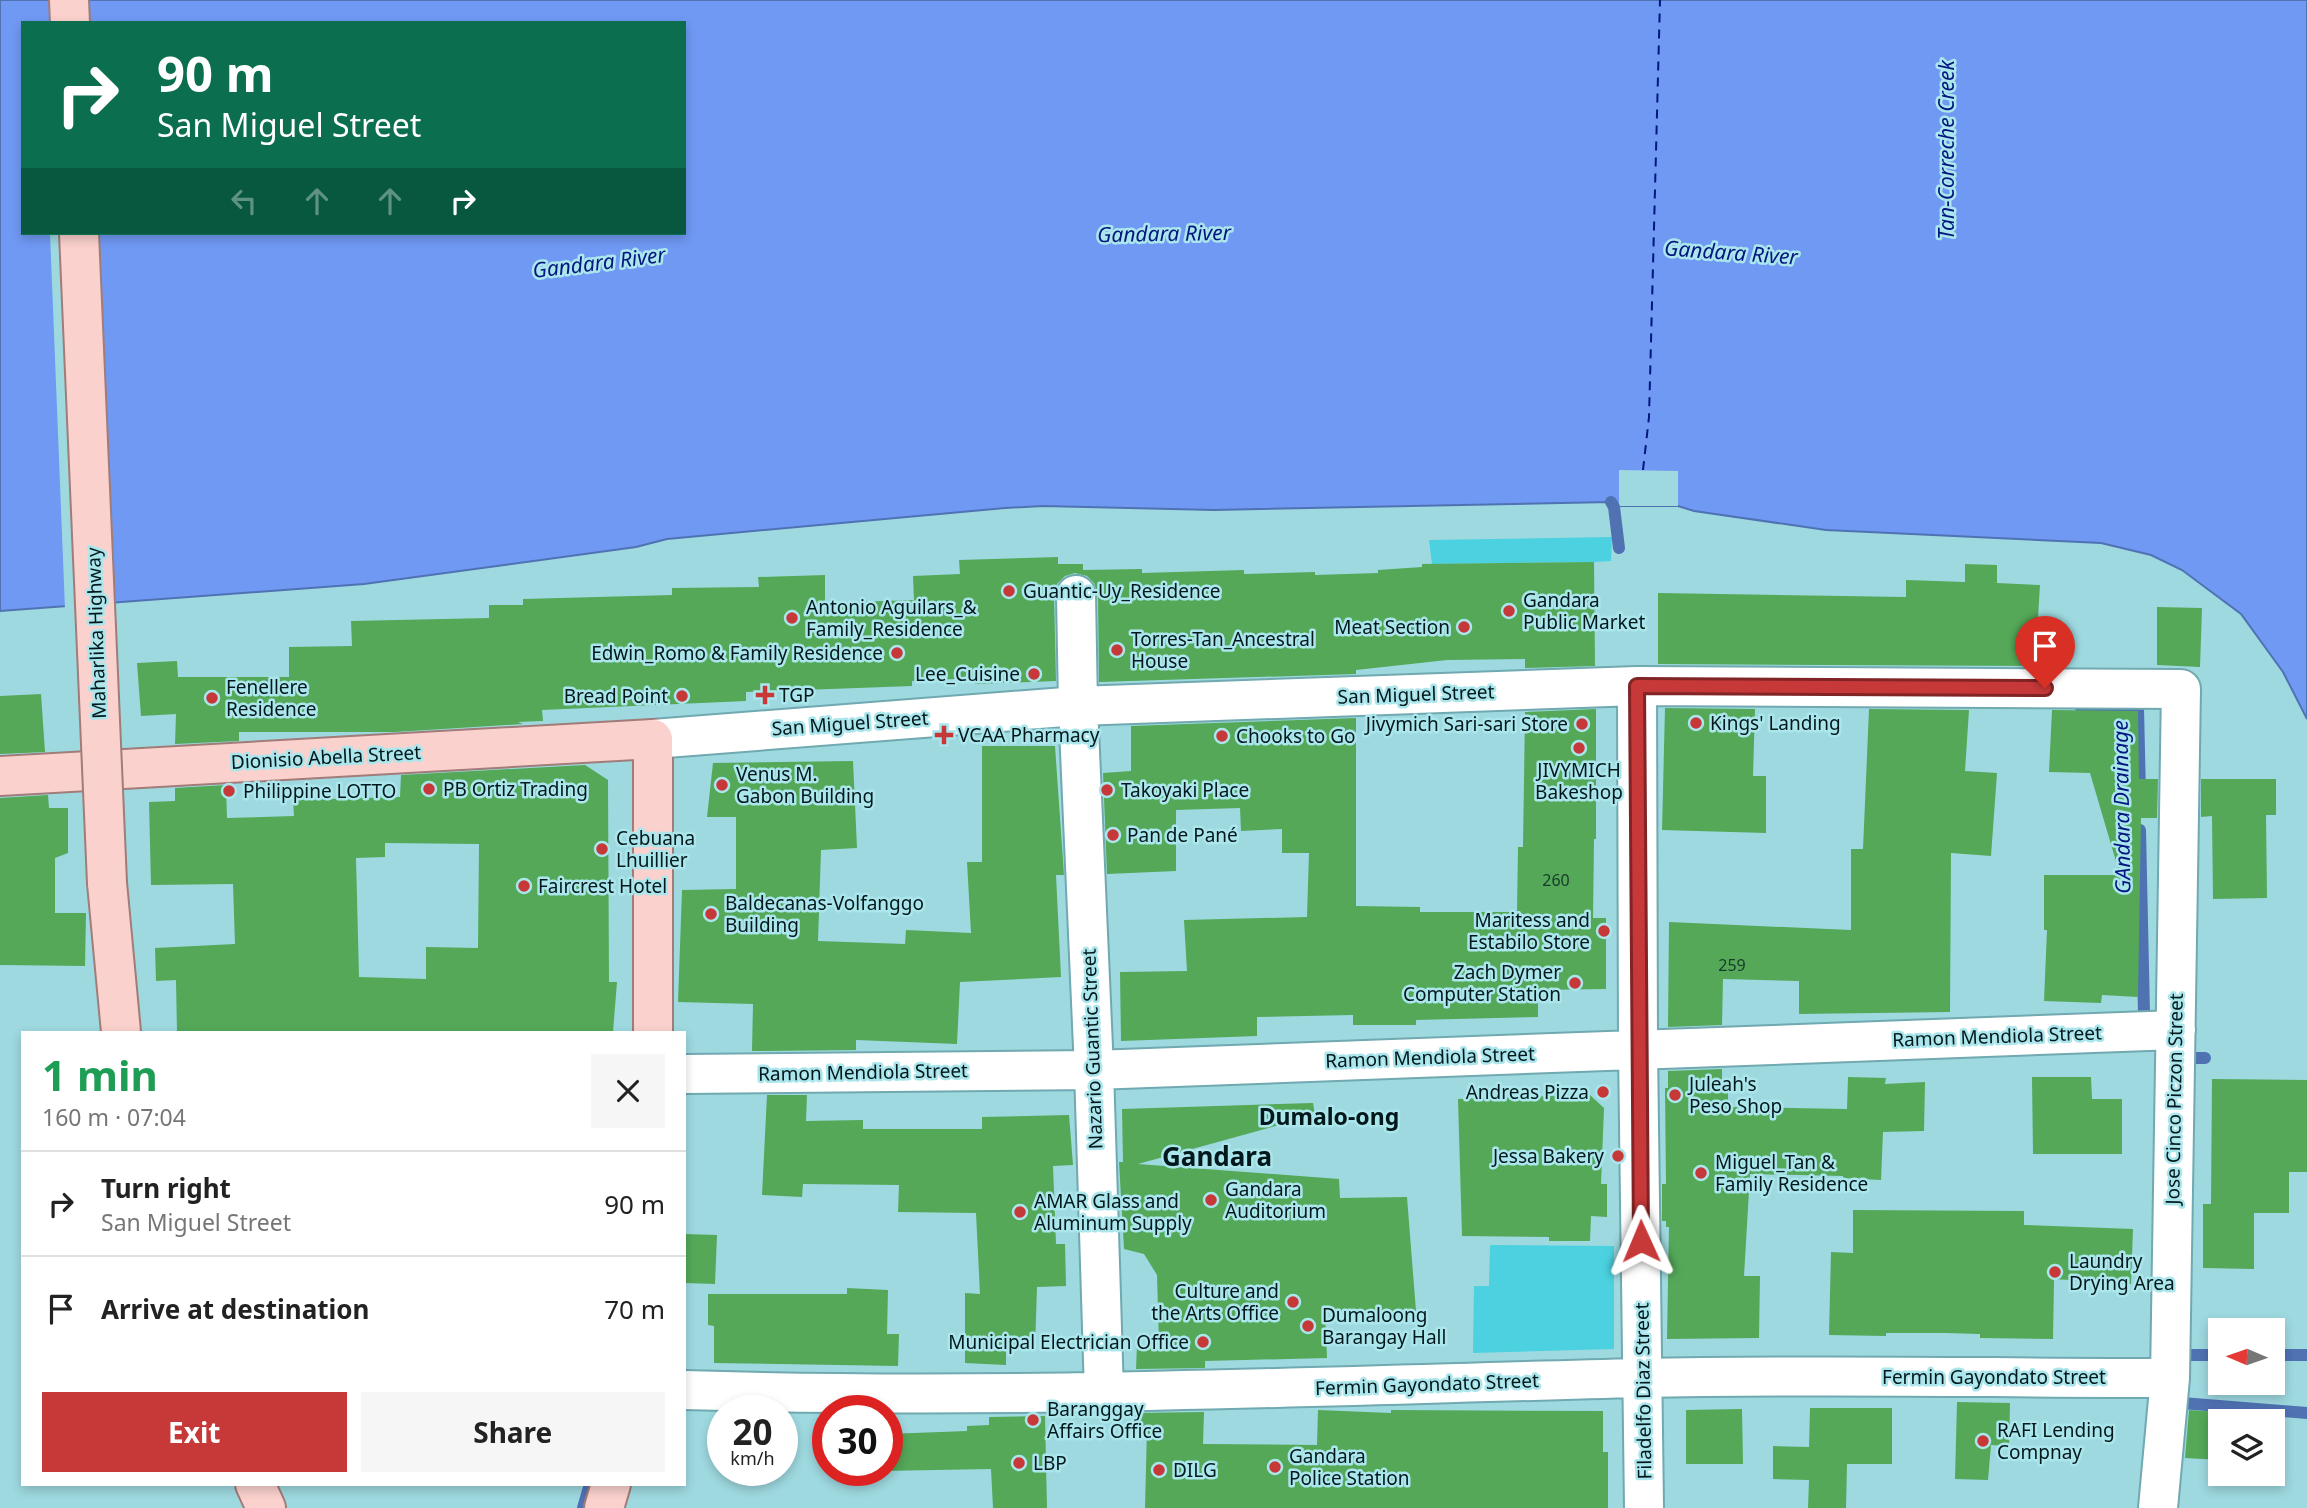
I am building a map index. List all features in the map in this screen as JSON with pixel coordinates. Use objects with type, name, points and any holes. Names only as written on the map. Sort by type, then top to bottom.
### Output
[{"type":"main road","points":[[69,0],[70,21]]},
{"type":"main road","name":"Maharlika Highway","points":[[79,235],[107,883],[121,1031]]},
{"type":"main road","points":[[653,739],[653,1031]]},
{"type":"main road","name":"Dionisio Abella Street","points":[[0,776],[653,739]]},
{"type":"main road","points":[[256,1486],[266,1508]]},
{"type":"main road","points":[[604,1508],[610,1486]]},
{"type":"street","name":"Nazario Guantic Street","points":[[1076,595],[1104,1393]]},
{"type":"street","name":"San Miguel Street","points":[[653,739],[1078,706],[1637,686],[2181,689]]},
{"type":"street","name":"Filadelfo Diaz Street","points":[[1637,686],[1644,1508]]},
{"type":"street","name":"Jose Cinco Piczon Street","points":[[2158,1508],[2170,1378],[2181,689]]},
{"type":"street","name":"Ramon Mendiola Street","points":[[686,1074],[1094,1070],[2176,1030]]},
{"type":"street","name":"Fermin Gayondato Street","points":[[686,1390],[818,1394],[1104,1393],[1643,1378],[2170,1378]]},
{"type":"shaded area","points":[[1612,537],[1611,561],[1594,562],[1432,564],[1429,540]]},
{"type":"shaded area","points":[[1490,1245],[1614,1246],[1614,1349],[1473,1353],[1474,1286],[1489,1286]]},
{"type":"water","points":[[0,0],[2307,0],[2307,719],[2283,672],[2241,614],[2182,570],[2151,555],[2101,543],[1826,530],[1694,511],[1678,506],[1619,506],[1611,502],[1214,510],[1043,506],[1005,508],[667,539],[636,547],[364,584],[0,611]]},
{"type":"pier","points":[[50,235],[97,235],[112,607],[65,609]]},
{"type":"pier","points":[[1619,470],[1678,471],[1678,506],[1619,506]]},
{"type":"building","points":[[1058,557],[1058,564],[1083,564],[1083,570],[1142,569],[1142,573],[1244,570],[1244,574],[1315,572],[1315,575],[1378,573],[1378,570],[1422,567],[1422,564],[1594,562],[1595,666],[1525,668],[1525,659],[1447,660],[1356,670],[1356,674],[1099,682],[1098,594],[1094,583],[1087,576],[1075,573],[1065,576],[1057,584],[1054,595],[1056,681],[975,684],[975,678],[912,681],[912,686],[746,692],[746,701],[542,710],[543,721],[518,722],[523,724],[395,732],[239,732],[239,741],[175,744],[176,714],[141,716],[137,663],[177,661],[178,677],[289,677],[289,647],[352,646],[351,621],[489,618],[489,605],[523,605],[523,599],[672,595],[672,588],[759,587],[758,577],[825,575],[825,603],[914,600],[913,576],[960,574],[959,560]]},
{"type":"building","points":[[1965,564],[1997,565],[1997,583],[2040,585],[2035,666],[1658,664],[1658,593],[1906,597],[1906,580],[1965,582]]},
{"type":"building","points":[[2157,607],[2202,608],[2200,667],[2157,665]]},
{"type":"building","points":[[41,694],[45,752],[0,754],[0,696]]},
{"type":"building","points":[[1665,708],[1755,709],[1753,776],[1766,776],[1766,833],[1662,830]]},
{"type":"building","points":[[1596,709],[1593,918],[1606,918],[1606,989],[1538,990],[1538,1017],[1416,1020],[1416,1025],[1353,1025],[1353,1015],[1257,1017],[1257,1036],[1121,1041],[1120,972],[1187,971],[1184,920],[1307,917],[1309,853],[1282,853],[1282,829],[1241,831],[1240,808],[1176,810],[1176,871],[1107,874],[1103,773],[1131,771],[1131,726],[1356,718],[1356,906],[1420,907],[1420,912],[1517,912],[1518,847],[1523,847],[1525,712]]},
{"type":"building","points":[[1869,709],[1969,710],[1965,771],[1997,773],[1991,856],[1951,853],[1950,1012],[1799,1014],[1799,981],[1723,979],[1722,1025],[1668,1027],[1669,922],[1851,930],[1851,849],[1863,849]]},
{"type":"building","points":[[2052,710],[2138,711],[2139,779],[2158,779],[2157,818],[2141,818],[2138,997],[2102,995],[2101,1003],[2044,1001],[2047,930],[2044,930],[2044,875],[2120,875],[2090,773],[2049,772]]},
{"type":"building","points":[[982,746],[1055,746],[1064,875],[1056,875],[1061,977],[960,982],[957,1044],[856,1040],[856,1050],[752,1051],[753,1004],[678,1002],[682,890],[736,889],[736,817],[707,817],[713,763],[853,761],[857,848],[821,850],[818,941],[905,944],[906,930],[971,933],[967,862],[982,862]]},
{"type":"building","points":[[585,765],[608,780],[609,982],[617,982],[613,1031],[177,1031],[176,980],[156,981],[155,948],[235,944],[233,884],[151,885],[149,802],[175,801],[175,788],[226,785],[227,818],[294,816],[293,800],[400,797],[401,775]],"holes":[[[385,843],[479,844],[478,948],[426,947],[426,979],[359,977],[356,858],[385,857]]]},
{"type":"building","points":[[2201,779],[2276,779],[2276,815],[2266,815],[2267,898],[2213,899],[2212,816],[2201,817]]},
{"type":"building","points":[[48,795],[49,808],[68,808],[68,853],[55,858],[55,913],[86,913],[85,966],[0,965],[0,798]]},
{"type":"building","points":[[1722,1069],[1722,1087],[1728,1087],[1728,1107],[1847,1109],[1848,1077],[1886,1078],[1885,1084],[1925,1082],[1924,1131],[1883,1132],[1881,1180],[1843,1176],[1750,1174],[1744,1276],[1760,1276],[1759,1338],[1667,1339],[1669,1227],[1666,1227],[1666,1221],[1662,1221],[1662,1184],[1666,1184],[1665,1088],[1668,1088],[1668,1071]]},
{"type":"building","points":[[2032,1077],[2091,1077],[2092,1099],[2122,1099],[2122,1154],[2033,1154]]},
{"type":"building","points":[[2212,1079],[2307,1080],[2307,1172],[2289,1172],[2289,1213],[2254,1213],[2254,1269],[2203,1268],[2203,1204],[2211,1204]]},
{"type":"building","points":[[767,1095],[807,1095],[806,1121],[863,1120],[863,1129],[982,1129],[982,1117],[1069,1115],[1073,1165],[1053,1166],[1056,1244],[1065,1244],[1066,1286],[1037,1287],[1035,1349],[1006,1348],[1006,1365],[965,1363],[965,1293],[980,1294],[976,1213],[898,1212],[899,1185],[803,1184],[802,1197],[762,1195]]},
{"type":"building","points":[[1590,1095],[1604,1108],[1601,1184],[1607,1184],[1607,1217],[1591,1216],[1590,1241],[1549,1241],[1549,1237],[1462,1236],[1458,1099]]},
{"type":"building","points":[[1313,1103],[1315,1115],[1138,1164],[1339,1179],[1340,1198],[1407,1197],[1416,1311],[1325,1312],[1327,1358],[1205,1361],[1205,1368],[1136,1369],[1137,1345],[1159,1345],[1157,1275],[1144,1254],[1124,1249],[1119,1162],[1123,1162],[1122,1109]]},
{"type":"building","points":[[1853,1210],[2024,1211],[2024,1225],[2133,1229],[2131,1284],[2054,1279],[2053,1339],[1980,1338],[1980,1334],[1946,1333],[1829,1335],[1831,1252],[1853,1253]]},
{"type":"building","points":[[686,1234],[717,1235],[715,1284],[686,1283]]},
{"type":"building","points":[[847,1288],[888,1290],[887,1334],[899,1334],[898,1366],[714,1363],[714,1326],[708,1325],[708,1294],[847,1294]]},
{"type":"building","name":"RAFI Lending Compnay","points":[[1957,1402],[2010,1403],[2009,1446],[1991,1445],[1988,1480],[1955,1479]]},
{"type":"building","points":[[1810,1408],[1892,1408],[1892,1464],[1847,1464],[1846,1508],[1808,1508],[1809,1480],[1773,1479],[1773,1446],[1809,1447]]},
{"type":"building","points":[[1742,1409],[1743,1464],[1686,1464],[1686,1410]]},
{"type":"building","points":[[1318,1410],[1391,1413],[1391,1410],[1603,1411],[1603,1452],[1608,1452],[1608,1508],[1145,1508],[1147,1427],[1134,1427],[1135,1413],[1204,1412],[1203,1444],[1317,1445]]},
{"type":"building","points":[[2189,1410],[2208,1411],[2208,1459],[2185,1458]]},
{"type":"building","points":[[1045,1416],[1047,1508],[993,1508],[991,1469],[903,1471],[903,1433],[967,1431],[967,1426],[989,1425],[989,1417]]},
{"type":"waterway","points":[[1611,502],[1619,548]]},
{"type":"waterway","name":"GAndara Drainage","points":[[2081,708],[2138,708],[2140,794]]},
{"type":"waterway","name":"GAndara Drainage","points":[[2140,830],[2144,1014]]},
{"type":"waterway","points":[[2191,1058],[2205,1058]]},
{"type":"waterway","points":[[2188,1355],[2208,1355]]},
{"type":"waterway","points":[[2286,1355],[2307,1355]]},
{"type":"waterway","points":[[2182,1403],[2307,1413]]},
{"type":"waterway","points":[[583,1508],[589,1486]]},
{"type":"ferry route","points":[[1643,470],[1649,417],[1660,0]]},
{"type":"place","name":"Guantic-Uy_Residence","points":[[1009,591]]},
{"type":"place","name":"Gandara Public Market","points":[[1509,611]]},
{"type":"place","name":"Antonio Aguilars_& Family_Residence","points":[[792,618]]},
{"type":"place","name":"Meat Section","points":[[1464,627]]},
{"type":"place","name":"Torres-Tan_Ancestral House","points":[[1117,650]]},
{"type":"place","name":"Edwin_Romo & Family Residence","points":[[897,653]]},
{"type":"place","name":"Lee_Cuisine","points":[[1034,674]]},
{"type":"place","name":"TGP","points":[[765,695]]},
{"type":"place","name":"Bread Point","points":[[682,696]]},
{"type":"place","name":"Fenellere Residence","points":[[212,698]]},
{"type":"place","name":"Kings' Landing","points":[[1696,723]]},
{"type":"place","name":"Jivymich Sari-sari Store","points":[[1582,724]]},
{"type":"place","name":"VCAA Pharmacy","points":[[944,735]]},
{"type":"place","name":"Chooks to Go","points":[[1222,736]]},
{"type":"place","name":"JIVYMICH Bakeshop","points":[[1579,748]]},
{"type":"place","name":"Venus M. Gabon Building","points":[[722,785]]},
{"type":"place","name":"PB Ortiz Trading","points":[[429,789]]},
{"type":"place","name":"Takoyaki Place","points":[[1107,790]]},
{"type":"place","name":"Philippine LOTTO","points":[[229,791]]},
{"type":"place","name":"Pan de Pané","points":[[1113,835]]},
{"type":"place","name":"Cebuana Lhuillier","points":[[602,849]]},
{"type":"place","name":"Faircrest Hotel","points":[[524,886]]},
{"type":"place","name":"Baldecanas-Volfanggo Building","points":[[711,914]]},
{"type":"place","name":"Maritess and Estabilo Store","points":[[1604,931]]},
{"type":"place","name":"Zach Dymer Computer Station","points":[[1575,983]]},
{"type":"place","name":"Andreas Pizza","points":[[1603,1092]]},
{"type":"place","name":"Juleah's Peso Shop","points":[[1675,1095]]},
{"type":"place","name":"Jessa Bakery","points":[[1618,1156]]},
{"type":"place","name":"Miguel_Tan & Family Residence","points":[[1701,1173]]},
{"type":"place","name":"Gandara Auditorium","points":[[1211,1200]]},
{"type":"place","name":"AMAR Glass and Aluminum Supply","points":[[1020,1212]]},
{"type":"place","name":"Laundry Drying Area","points":[[2055,1272]]},
{"type":"place","name":"Culture and the Arts Office","points":[[1293,1302]]},
{"type":"place","name":"Dumaloong Barangay Hall","points":[[1308,1326]]},
{"type":"place","name":"Municipal Electrician Office","points":[[1203,1342]]},
{"type":"place","name":"Baranggay Affairs Office","points":[[1033,1420]]},
{"type":"place","name":"RAFI Lending Compnay","points":[[1983,1441]]},
{"type":"place","name":"LBP","points":[[1019,1463]]},
{"type":"place","name":"Gandara Police Station","points":[[1275,1467]]},
{"type":"place","name":"DILG","points":[[1159,1470]]},
{"type":"district","name":"Dumalo-ong","points":[[1329,1116]]},
{"type":"district","name":"Gandara","points":[[1217,1156]]},
{"type":"route","points":[[1641,1241],[1637,686],[2045,688]]},
{"type":"water label","name":"Tan-Correche Creek","points":[[1946,150]]},
{"type":"water label","name":"Gandara River","points":[[1164,233]]},
{"type":"water label","name":"Gandara River","points":[[1731,252]]},
{"type":"water label","name":"Gandara River","points":[[599,262]]}]
